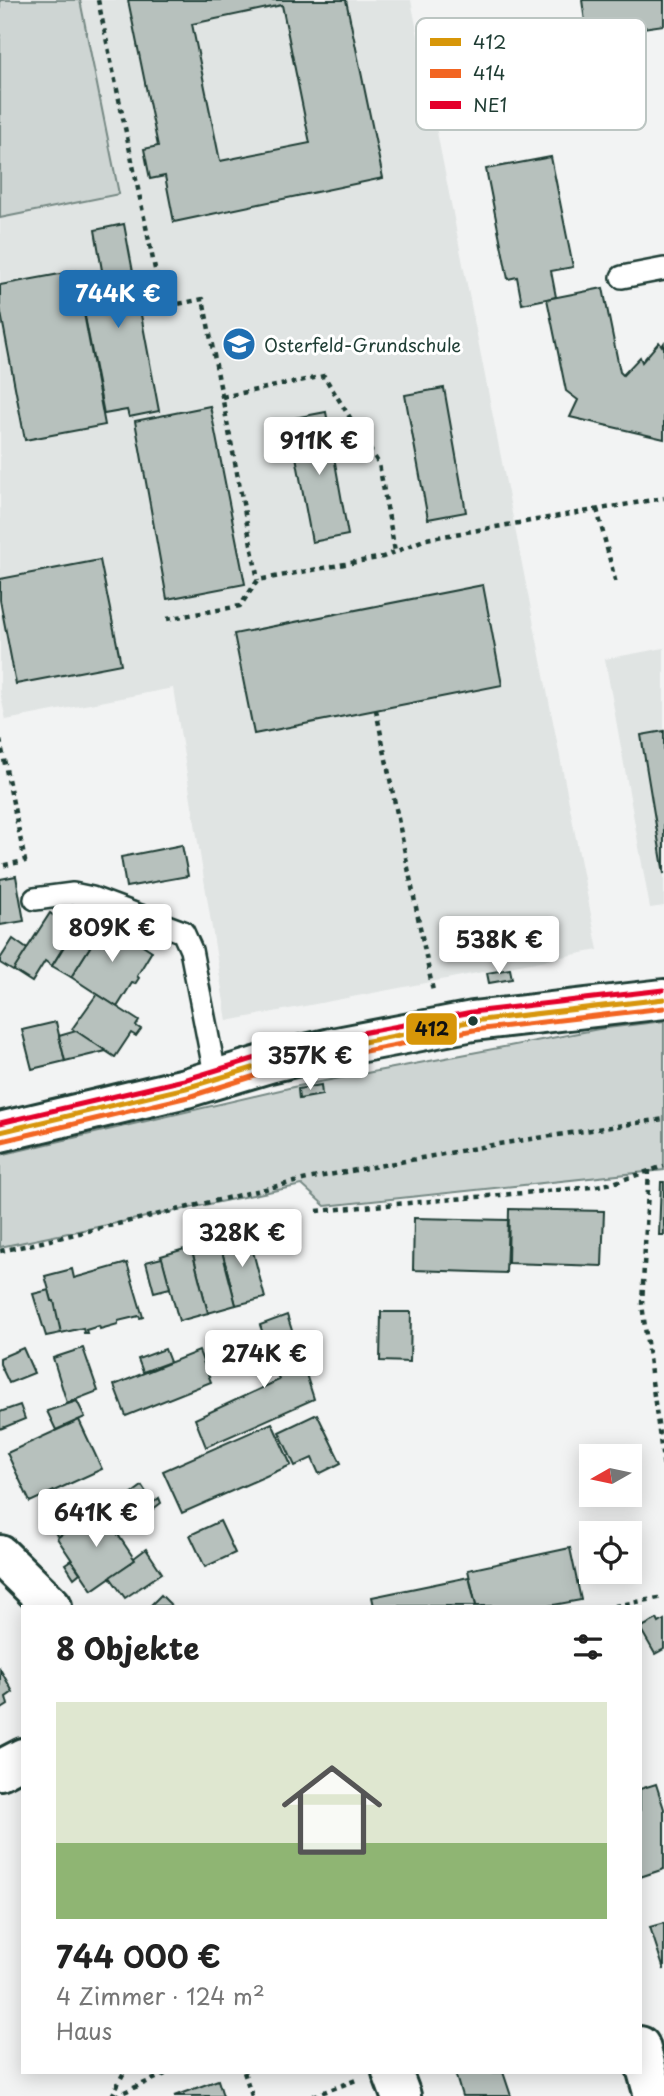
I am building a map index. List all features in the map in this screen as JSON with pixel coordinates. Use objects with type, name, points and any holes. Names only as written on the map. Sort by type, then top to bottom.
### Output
[{"type":"street","points":[[0,1132],[175,1091],[309,1053],[440,1027],[518,1015],[664,999]]},
{"type":"street","points":[[0,1555],[51,1605]]},
{"type":"street","points":[[0,1770],[21,1759]]},
{"type":"street","points":[[642,2052],[654,2096]]},
{"type":"street","points":[[378,2075],[401,2096]]},
{"type":"lane","points":[[622,277],[664,269]]},
{"type":"lane","points":[[36,899],[72,894],[92,898],[183,932],[191,950],[216,1079]]},
{"type":"path","points":[[98,0],[163,307],[203,299],[258,580]]},
{"type":"path","points":[[222,397],[324,376],[379,464],[395,551]]},
{"type":"path","points":[[167,619],[240,606],[258,580],[383,556],[426,539],[664,498]]},
{"type":"path","points":[[597,509],[616,584]]},
{"type":"path","points":[[376,710],[430,977]]},
{"type":"path","points":[[0,740],[25,861],[0,866]]},
{"type":"path","points":[[0,1251],[307,1179],[498,1144],[664,1119]]},
{"type":"path","points":[[317,1211],[592,1187],[664,1166]]},
{"type":"path","points":[[649,1170],[642,1304],[651,1373]]},
{"type":"path","points":[[652,1381],[664,1468]]},
{"type":"path","points":[[620,1605],[664,1597]]},
{"type":"path","points":[[113,2096],[123,2074]]},
{"type":"path","points":[[113,2096],[165,2074]]},
{"type":"path","points":[[245,2074],[252,2096]]},
{"type":"path","points":[[313,2096],[378,2075]]},
{"type":"shaded area","name":"Osterfeld-Grundschule","points":[[0,0],[411,0],[416,25],[416,130],[437,130],[598,950],[227,1021],[173,688],[6,720],[0,692]]},
{"type":"shaded area","points":[[0,0],[80,0],[119,194],[0,218]]},
{"type":"shaded area","points":[[664,648],[664,906],[650,908],[605,659]]},
{"type":"shaded area","points":[[664,1021],[664,1170],[325,1206],[302,1185],[0,1247],[0,1155],[293,1087],[599,1029]]},
{"type":"building","points":[[128,0],[346,0],[383,178],[174,222],[165,176],[150,179],[144,149],[158,146]],"holes":[[[282,5],[310,143],[220,161],[192,24]]]},
{"type":"building","points":[[582,0],[664,0],[664,25],[646,28],[646,18],[584,18]]},
{"type":"building","points":[[551,157],[573,267],[551,271],[556,297],[522,304],[517,277],[508,279],[486,169]]},
{"type":"building","points":[[124,224],[159,411],[129,417],[127,410],[104,414],[78,281],[103,276],[95,230]]},
{"type":"building","points":[[76,271],[105,425],[25,440],[0,308],[0,285]]},
{"type":"building","points":[[603,288],[620,372],[623,375],[640,357],[642,362],[659,342],[662,346],[664,343],[664,439],[570,417],[578,400],[566,391],[547,299]]},
{"type":"building","points":[[444,388],[466,512],[428,519],[405,395]]},
{"type":"building","points":[[210,406],[245,584],[167,599],[135,421]]},
{"type":"building","points":[[326,412],[348,535],[312,542],[289,419]]},
{"type":"building","points":[[100,560],[121,664],[16,684],[0,600],[0,579]]},
{"type":"building","points":[[483,585],[502,685],[254,734],[234,634]]},
{"type":"building","points":[[664,731],[664,874],[641,735]]},
{"type":"building","points":[[182,845],[188,876],[126,887],[121,857]]},
{"type":"building","points":[[16,876],[24,921],[0,925],[0,879]]},
{"type":"building","points":[[61,911],[72,918],[64,930],[71,935],[52,966],[45,961],[32,982],[13,970],[50,913],[57,918]]},
{"type":"building","points":[[106,921],[152,951],[137,976],[139,978],[135,984],[132,983],[117,1007],[71,977]]},
{"type":"building","points":[[71,935],[90,947],[71,977],[52,966]]},
{"type":"building","points":[[13,939],[27,949],[13,971],[0,963],[0,959]]},
{"type":"building","points":[[510,969],[512,979],[489,983],[487,973]]},
{"type":"building","points":[[97,994],[139,1021],[136,1026],[141,1029],[136,1036],[131,1033],[115,1057],[72,1029]]},
{"type":"building","points":[[56,1022],[65,1061],[32,1069],[22,1030]]},
{"type":"building","points":[[76,1031],[106,1051],[65,1061],[59,1036]]},
{"type":"building","points":[[321,1085],[322,1095],[299,1099],[298,1089]]},
{"type":"building","points":[[661,1182],[664,1182],[664,1235],[659,1235]]},
{"type":"building","points":[[509,1209],[604,1211],[602,1266],[508,1263]]},
{"type":"building","points":[[414,1218],[508,1220],[506,1273],[413,1270]]},
{"type":"building","points":[[248,1232],[265,1298],[236,1305],[219,1240]]},
{"type":"building","points":[[219,1240],[236,1305],[208,1313],[191,1247]]},
{"type":"building","points":[[191,1247],[208,1313],[179,1321],[161,1256]]},
{"type":"building","points":[[162,1258],[170,1288],[154,1292],[146,1262]]},
{"type":"building","points":[[127,1263],[143,1317],[118,1321],[118,1324],[100,1329],[99,1326],[86,1330],[87,1333],[84,1333],[83,1328],[61,1333],[45,1276],[72,1269],[74,1278]]},
{"type":"building","points":[[49,1290],[61,1333],[46,1336],[33,1294]]},
{"type":"building","points":[[381,1312],[411,1312],[410,1362],[380,1361]]},
{"type":"building","points":[[287,1315],[314,1399],[206,1447],[195,1419],[279,1380],[260,1325]]},
{"type":"building","points":[[23,1348],[34,1373],[9,1383],[0,1358]]},
{"type":"building","points":[[83,1348],[98,1391],[67,1403],[53,1358]]},
{"type":"building","points":[[165,1349],[170,1362],[143,1372],[138,1359]]},
{"type":"building","points":[[199,1351],[211,1382],[126,1416],[114,1385]]},
{"type":"building","points":[[77,1401],[85,1417],[56,1430],[47,1411]]},
{"type":"building","points":[[20,1405],[25,1419],[0,1429],[0,1412]]},
{"type":"building","points":[[317,1414],[341,1463],[319,1474],[312,1458],[295,1466],[279,1432]]},
{"type":"building","points":[[79,1420],[102,1469],[30,1502],[7,1453]]},
{"type":"building","points":[[272,1423],[291,1465],[182,1513],[163,1471]]},
{"type":"building","points":[[142,1486],[153,1503],[159,1498],[161,1503],[119,1535],[104,1514]]},
{"type":"building","points":[[74,1507],[82,1520],[58,1537],[46,1519]]},
{"type":"building","points":[[100,1508],[135,1560],[92,1590],[57,1538]]},
{"type":"building","points":[[220,1521],[235,1553],[205,1567],[190,1535]]},
{"type":"building","points":[[570,1548],[581,1600],[554,1605],[476,1605],[468,1570]]},
{"type":"building","points":[[146,1549],[162,1573],[125,1598],[110,1577]]},
{"type":"building","points":[[71,1560],[80,1573],[74,1578],[65,1564]]},
{"type":"building","points":[[469,1577],[476,1605],[374,1605],[372,1597]]},
{"type":"building","points":[[161,1595],[171,1605],[151,1605]]},
{"type":"building","points":[[657,1619],[659,1623],[664,1620],[664,1649],[655,1654],[642,1627]]},
{"type":"building","points":[[0,1669],[13,1692],[6,1697],[8,1705],[0,1710]]},
{"type":"building","points":[[656,1784],[664,1809],[664,1869],[642,1876],[642,1788]]},
{"type":"building","points":[[664,1923],[664,1970],[650,1927]]},
{"type":"building","points":[[455,2074],[504,2074],[511,2096],[462,2096]]},
{"type":"building","points":[[218,2080],[223,2096],[174,2096]]},
{"type":"transit line","name":"NE1","points":[[0,1123],[184,1080],[330,1039],[472,1012],[663,990]]},
{"type":"transit line","name":"412","points":[[0,1132],[186,1088],[269,1063],[332,1048],[473,1021],[664,999]]},
{"type":"transit line","name":"414","points":[[2,1141],[188,1097],[271,1071],[334,1057],[474,1030],[664,1008]]},
{"type":"place","name":"Osterfeld-Grundschule","points":[[239,344]]}]
